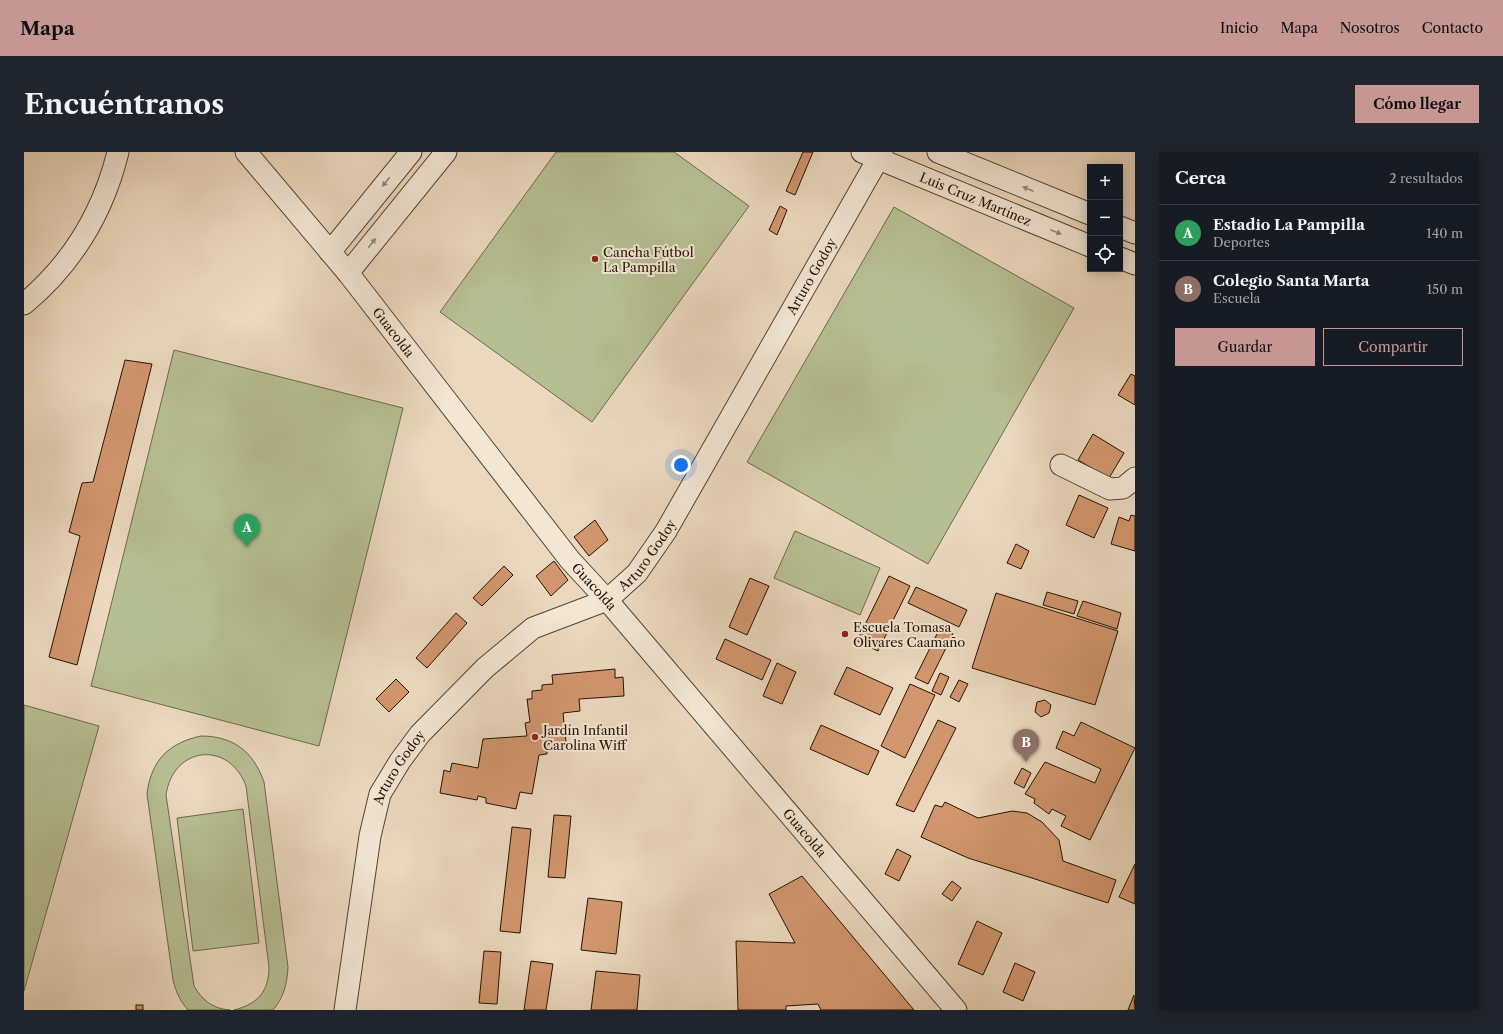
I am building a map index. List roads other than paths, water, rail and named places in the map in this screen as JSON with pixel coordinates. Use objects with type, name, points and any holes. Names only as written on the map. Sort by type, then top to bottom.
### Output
[{"type":"street","points":[[24,304],[56,274],[84,237],[101,204],[118,152]]},
{"type":"street","name":"Guacolda","points":[[246,152],[348,273],[570,560],[608,600],[956,1010]]},
{"type":"street","points":[[330,252],[411,152]]},
{"type":"street","points":[[348,273],[446,152]]},
{"type":"street","points":[[938,152],[1087,213]]},
{"type":"street","name":"Luis Cruz Martínez","points":[[874,154],[1087,245]]},
{"type":"street","name":"Arturo Godoy","points":[[345,1010],[370,836],[380,794],[400,760],[420,734],[485,668],[533,628],[608,600],[638,573],[666,530],[874,154]]},
{"type":"street","points":[[1123,228],[1135,233]]},
{"type":"street","points":[[1123,259],[1135,264]]},
{"type":"street","points":[[1061,465],[1110,489],[1124,488],[1135,478]]},
{"type":"place","name":"Cancha Fútbol La Pampilla","points":[[595,259]]},
{"type":"place","name":"Estadio La Pampilla","points":[[247,547]]},
{"type":"place","name":"Escuela Tomasa Olivares Caamaño","points":[[845,634]]},
{"type":"place","name":"Jardín Infantil Carolina Wiff","points":[[535,737]]},
{"type":"place","name":"Colegio Santa Marta","points":[[1026,762]]}]
